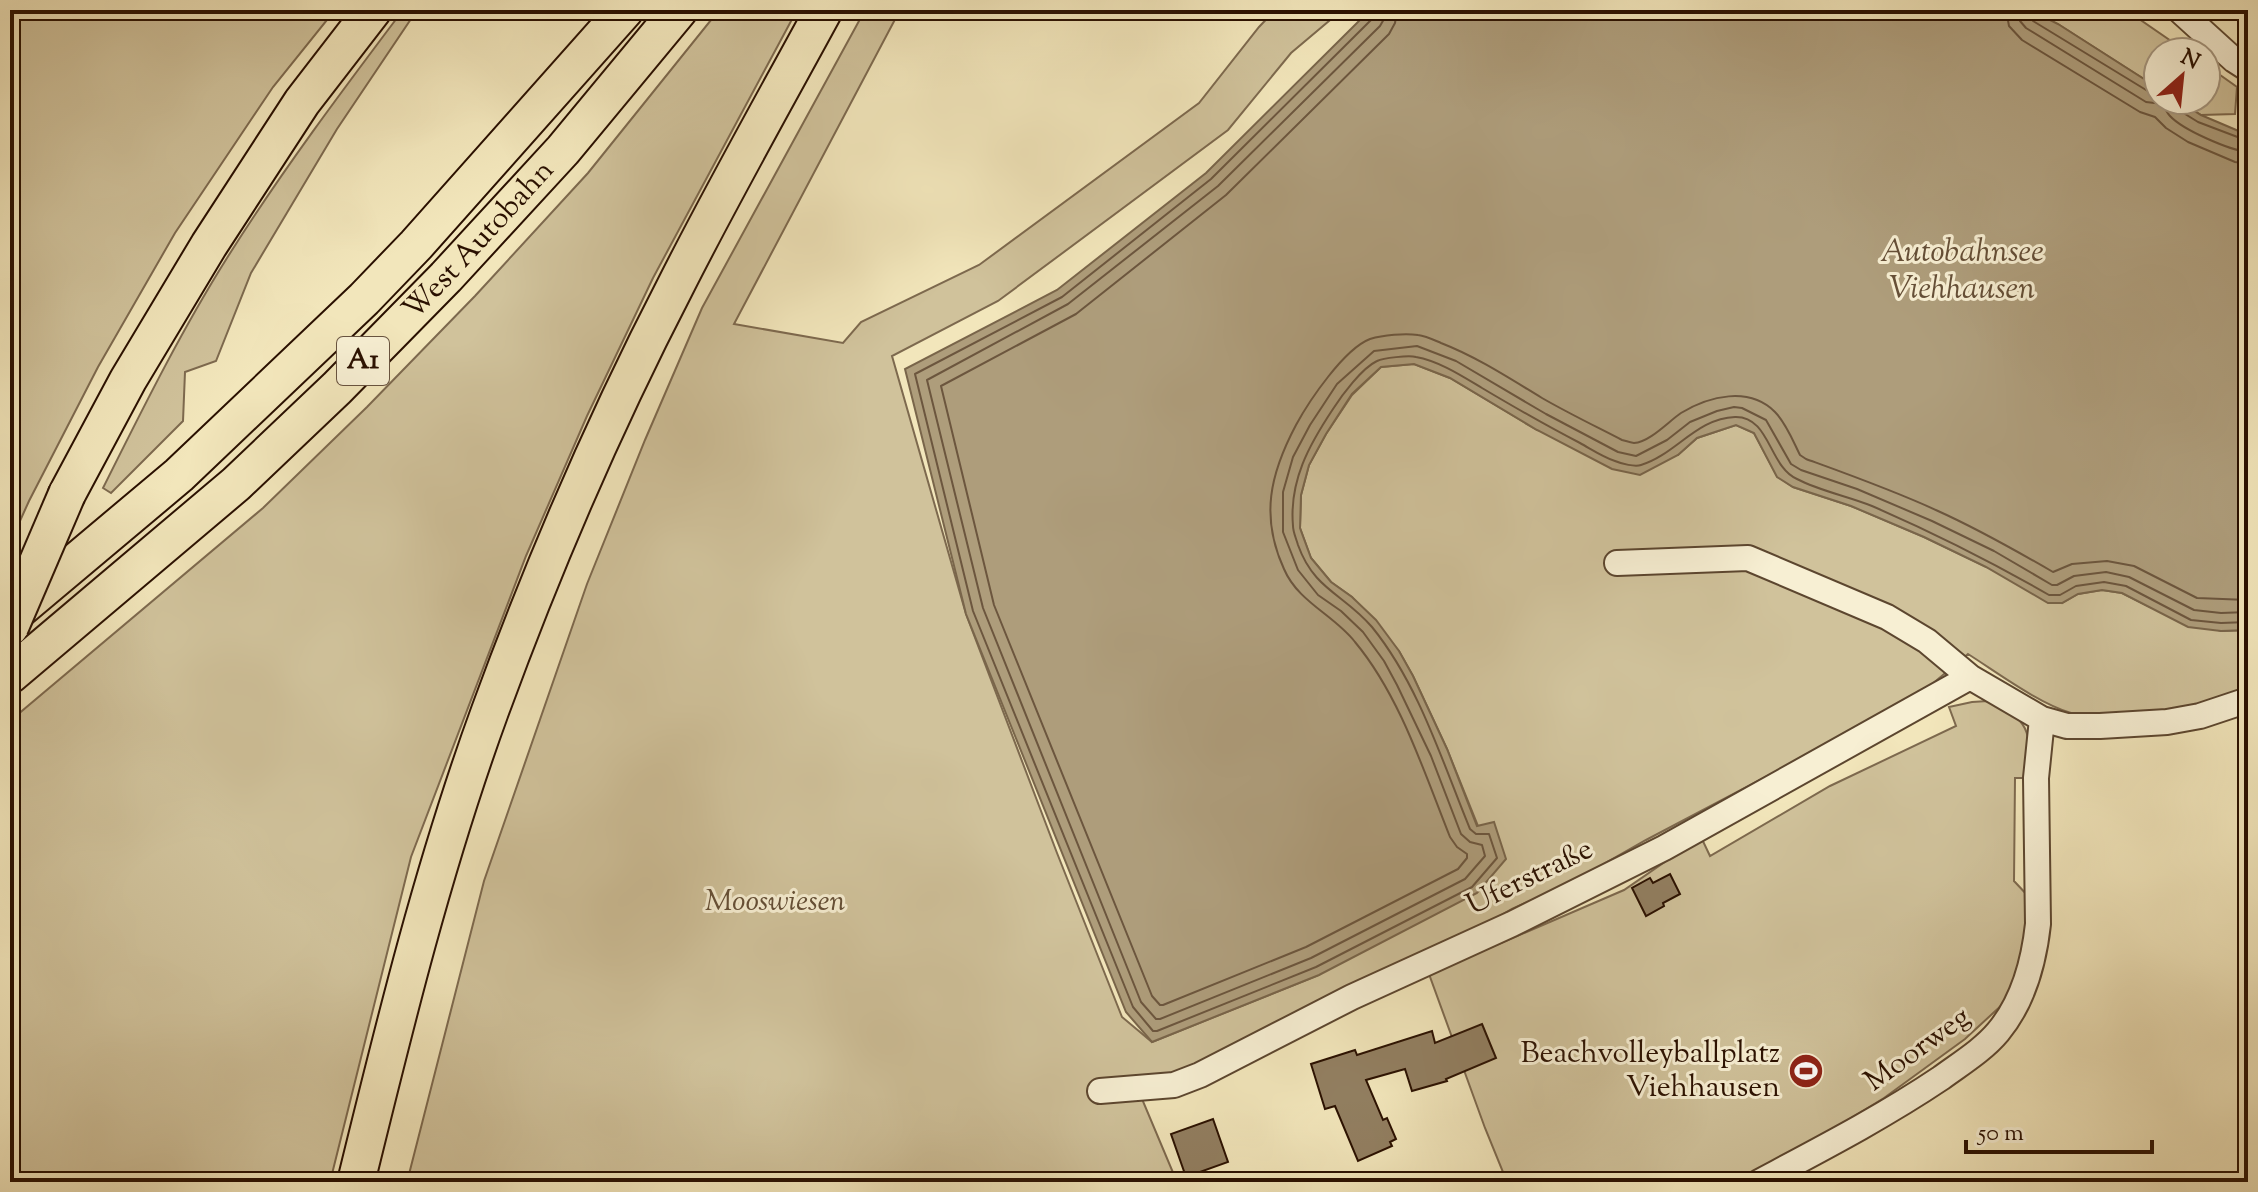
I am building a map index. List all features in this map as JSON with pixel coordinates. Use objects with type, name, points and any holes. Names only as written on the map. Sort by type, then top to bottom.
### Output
[{"type":"highway","points":[[10,627],[67,494],[128,380],[209,245],[302,102],[373,10]]},
{"type":"highway","name":"West Autobahn","points":[[10,617],[179,475],[364,299],[625,10]]},
{"type":"highway","name":"West Autobahn","points":[[10,675],[236,484],[337,388],[446,277],[563,150],[679,10]]},
{"type":"highway","points":[[356,1182],[393,1030],[441,858],[490,712],[548,563],[608,425],[676,285],[824,10]]},
{"type":"street","points":[[2179,10],[2248,69]]},
{"type":"street","points":[[1617,563],[1748,558],[1887,617],[1927,641],[1970,677],[2042,719],[2067,726],[2167,722],[2200,716],[2248,700]]},
{"type":"street","name":"Uferstraße","points":[[1100,1091],[1174,1085],[1200,1075],[1352,997],[1512,924],[1664,848],[1970,677]]},
{"type":"street","name":"Moorweg","points":[[1759,1182],[1879,1118],[1925,1089],[1982,1047],[2008,1017],[2026,980],[2035,951],[2038,924],[2036,778],[2042,719]]},
{"type":"green space","points":[[10,10],[335,10],[273,87],[175,233],[98,367],[10,543]]},
{"type":"green space","points":[[403,10],[417,10],[337,129],[251,273],[216,361],[185,372],[183,421],[111,493],[103,488],[162,371],[210,286],[290,163]]},
{"type":"green space","points":[[719,10],[797,10],[653,278],[587,416],[526,556],[411,857],[330,1182],[10,1182],[10,721],[263,508],[367,407],[588,173]]},
{"type":"green space","name":"Mooswiesen","points":[[865,10],[900,10],[734,324],[843,343],[861,322],[979,265],[1199,103],[1275,10],[1342,10],[1291,53],[1228,130],[998,301],[892,356],[966,614],[1122,1017],[1152,1042],[1319,975],[1478,826],[1447,749],[1399,651],[1352,597],[1331,582],[1311,558],[1300,528],[1301,495],[1309,465],[1352,395],[1381,367],[1414,364],[1450,378],[1537,430],[1678,455],[1697,438],[1736,425],[1754,433],[1777,476],[1793,487],[1851,506],[1924,537],[2062,603],[2078,594],[2102,590],[2122,593],[2150,607],[2221,631],[2248,630],[2248,689],[2160,713],[2137,717],[2092,717],[2071,713],[2045,702],[1968,654],[1902,705],[1572,882],[1512,909],[1464,937],[1142,1099],[1177,1182],[407,1182],[484,881],[587,584],[702,308]]},
{"type":"green space","points":[[2030,10],[2126,10],[2164,36],[2142,36],[2142,78],[2058,24]]},
{"type":"green space","points":[[2222,76],[2237,87],[2235,114],[2222,114]]},
{"type":"green space","points":[[1988,701],[2013,714],[2021,722],[2030,750],[2030,778],[2015,778],[2014,881],[2030,898],[2032,937],[2004,1003],[1965,1039],[1884,1098],[1782,1160],[1795,1182],[1507,1182],[1429,974],[1624,890],[1701,837],[1710,856],[1830,786],[1956,726],[1949,707]]},
{"type":"water","name":"Autobahnsee Viehhausen","points":[[1370,10],[2030,10],[2058,24],[2142,78],[2142,116],[2203,116],[2248,135],[2248,630],[2188,627],[2122,593],[2102,590],[2078,594],[2062,603],[2048,603],[1986,567],[1924,537],[1851,506],[1793,487],[1777,477],[1754,433],[1736,425],[1697,438],[1678,455],[1640,475],[1612,469],[1537,430],[1450,378],[1414,364],[1381,367],[1352,394],[1309,465],[1301,495],[1300,528],[1311,558],[1331,582],[1376,620],[1399,651],[1447,749],[1477,826],[1494,822],[1506,859],[1477,893],[1319,975],[1152,1042],[1126,1012],[966,614],[905,369],[1057,290],[1206,173]]},
{"type":"building","points":[[1670,874],[1680,894],[1646,916],[1632,888],[1650,878],[1653,883]]},
{"type":"building","points":[[1482,1024],[1496,1058],[1447,1081],[1412,1091],[1405,1069],[1366,1080],[1383,1120],[1387,1118],[1396,1139],[1390,1142],[1392,1146],[1358,1161],[1335,1106],[1325,1109],[1311,1064],[1355,1050],[1357,1055],[1432,1031],[1435,1043]]},
{"type":"building","points":[[1213,1119],[1228,1162],[1186,1177],[1171,1134]]},
{"type":"place","name":"Beachvolleyballplatz Viehhausen","points":[[1806,1071]]}]
